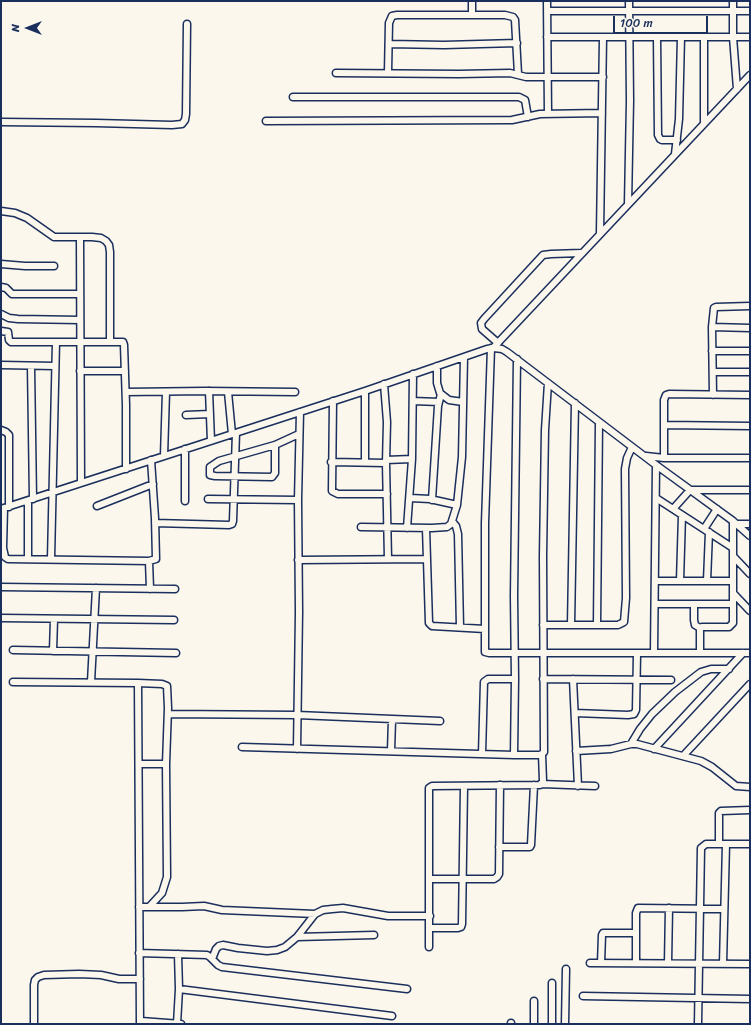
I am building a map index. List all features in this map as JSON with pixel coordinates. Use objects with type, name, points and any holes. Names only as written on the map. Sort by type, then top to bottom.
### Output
[{"type":"street","points":[[472,1],[472,15]]},
{"type":"street","points":[[546,1],[548,114]]},
{"type":"street","points":[[628,204],[630,1]]},
{"type":"street","points":[[733,1],[733,37],[737,89]]},
{"type":"street","points":[[547,11],[750,11]]},
{"type":"street","points":[[388,72],[389,23],[392,16],[505,15],[513,17],[516,26],[518,74]]},
{"type":"street","points":[[1,122],[182,124],[185,120],[186,114],[187,24]]},
{"type":"street","points":[[547,37],[750,37]]},
{"type":"street","points":[[600,233],[603,37]]},
{"type":"street","points":[[657,37],[658,135],[662,140],[677,140]]},
{"type":"street","points":[[675,154],[679,119],[680,38]]},
{"type":"street","points":[[704,38],[704,123]]},
{"type":"street","points":[[388,44],[517,43]]},
{"type":"street","points":[[336,73],[388,72],[459,74],[510,72],[526,77],[603,77]]},
{"type":"street","points":[[4,508],[365,391],[494,347],[750,75]]},
{"type":"street","points":[[293,98],[518,97],[525,100],[528,116]]},
{"type":"street","points":[[266,121],[512,120],[528,116],[548,114],[602,113]]},
{"type":"street","points":[[1,210],[15,213],[27,218],[54,237],[92,237],[101,238],[106,241],[109,245],[110,341]]},
{"type":"street","points":[[80,238],[81,483]]},
{"type":"street","points":[[581,253],[543,255],[481,322],[482,329],[494,347],[484,523],[485,650],[487,653],[750,653]]},
{"type":"street","points":[[1,264],[54,266]]},
{"type":"street","points":[[1,286],[6,288],[12,294],[80,294]]},
{"type":"street","points":[[713,394],[713,311],[716,307],[750,306]]},
{"type":"street","points":[[1,314],[9,318],[18,319],[80,320]]},
{"type":"street","points":[[712,327],[750,328]]},
{"type":"street","points":[[1,331],[8,332],[9,340],[11,342],[123,342],[126,392],[126,468]]},
{"type":"street","points":[[51,559],[56,342]]},
{"type":"street","points":[[494,347],[502,349],[517,359],[656,465],[735,522],[750,536]]},
{"type":"street","points":[[712,351],[750,351]]},
{"type":"street","points":[[361,527],[426,528],[447,527],[451,524],[457,505],[462,457],[464,357]]},
{"type":"street","points":[[514,755],[514,588],[517,359]]},
{"type":"street","points":[[1,365],[55,366]]},
{"type":"street","points":[[28,559],[31,366]]},
{"type":"street","points":[[437,366],[437,383],[441,394],[449,400],[463,402]]},
{"type":"street","points":[[80,371],[125,371]]},
{"type":"street","points":[[713,372],[750,372]]},
{"type":"street","points":[[407,528],[412,459],[414,401],[413,374]]},
{"type":"street","points":[[542,784],[542,754],[544,752],[543,556],[545,430],[548,383]]},
{"type":"street","points":[[384,384],[387,422],[386,461],[388,560]]},
{"type":"street","points":[[209,391],[211,441]]},
{"type":"street","points":[[365,391],[365,462]]},
{"type":"street","points":[[126,392],[295,392]]},
{"type":"street","points":[[164,456],[166,392]]},
{"type":"street","points":[[156,523],[232,524],[235,456],[234,433],[228,392]]},
{"type":"street","points":[[432,500],[439,402],[441,394]]},
{"type":"street","points":[[664,458],[664,400],[666,395],[750,395]]},
{"type":"street","points":[[333,401],[331,462],[332,492],[338,494],[387,494]]},
{"type":"street","points":[[414,401],[439,402]]},
{"type":"street","points":[[571,625],[575,403]]},
{"type":"street","points":[[297,749],[298,500],[300,412]]},
{"type":"street","points":[[186,415],[210,414]]},
{"type":"street","points":[[597,625],[599,422]]},
{"type":"street","points":[[664,425],[750,426]]},
{"type":"street","points":[[1,430],[9,435],[3,548],[5,557],[8,559],[156,559],[156,523],[151,460]]},
{"type":"street","points":[[275,445],[274,476],[272,477],[211,476],[209,473],[212,464],[275,445],[299,434]]},
{"type":"street","points":[[543,625],[597,625],[622,624],[624,622],[625,468],[627,458],[632,447]]},
{"type":"street","points":[[185,449],[185,501]]},
{"type":"street","points":[[645,456],[664,458],[750,458]]},
{"type":"street","points":[[331,462],[365,462],[412,459]]},
{"type":"street","points":[[654,653],[656,465]]},
{"type":"street","points":[[96,506],[153,484]]},
{"type":"street","points":[[673,509],[690,490],[750,490]]},
{"type":"street","points":[[410,498],[432,500],[457,505]]},
{"type":"street","points":[[656,498],[733,548]]},
{"type":"street","points":[[208,499],[298,500]]},
{"type":"street","points":[[707,581],[706,531],[717,509]]},
{"type":"street","points":[[680,581],[682,515]]},
{"type":"street","points":[[452,521],[456,526],[458,534],[460,627]]},
{"type":"street","points":[[735,522],[750,524]]},
{"type":"street","points":[[694,604],[695,625],[700,628],[732,626],[733,548],[735,522]]},
{"type":"street","points":[[426,528],[429,622],[432,626],[484,629]]},
{"type":"street","points":[[733,556],[750,574]]},
{"type":"street","points":[[150,560],[150,589]]},
{"type":"street","points":[[298,560],[427,560]]},
{"type":"street","points":[[655,581],[733,581]]},
{"type":"street","points":[[1,587],[175,589]]},
{"type":"street","points":[[90,682],[96,588]]},
{"type":"street","points":[[733,593],[750,611]]},
{"type":"street","points":[[655,604],[733,604]]},
{"type":"street","points":[[1,618],[174,620]]},
{"type":"street","points":[[53,651],[54,619]]},
{"type":"street","points":[[700,628],[700,653]]},
{"type":"street","points":[[13,650],[176,653]]},
{"type":"street","points":[[654,749],[743,653]]},
{"type":"street","points":[[574,713],[632,715],[636,710],[637,654]]},
{"type":"street","points":[[631,744],[640,729],[652,714],[675,692],[701,672],[711,669],[729,669]]},
{"type":"street","points":[[482,754],[484,682],[488,679],[515,679]]},
{"type":"street","points":[[543,679],[671,680]]},
{"type":"street","points":[[573,679],[578,786]]},
{"type":"street","points":[[13,682],[138,683],[162,684],[167,686],[167,877],[162,893],[150,906]]},
{"type":"street","points":[[138,683],[139,953],[141,1023],[181,1024]]},
{"type":"street","points":[[683,756],[750,684]]},
{"type":"street","points":[[168,714],[297,715],[440,721]]},
{"type":"street","points":[[390,751],[392,720]]},
{"type":"street","points":[[576,750],[611,749],[631,744],[701,761],[712,767],[736,786],[750,787]]},
{"type":"street","points":[[242,747],[514,755],[542,754]]},
{"type":"street","points":[[139,764],[166,764]]},
{"type":"street","points":[[429,947],[429,788],[432,786],[542,784],[595,786]]},
{"type":"street","points":[[430,879],[494,879],[497,877],[499,874],[500,785]]},
{"type":"street","points":[[499,848],[530,847],[534,785]]},
{"type":"street","points":[[430,928],[461,927],[462,924],[464,786]]},
{"type":"street","points":[[719,844],[719,813],[721,811],[750,810]]},
{"type":"street","points":[[698,1024],[701,848],[706,844],[750,844]]},
{"type":"street","points":[[723,964],[726,844]]},
{"type":"street","points":[[139,906],[182,908],[204,906],[222,910],[315,914]]},
{"type":"street","points":[[212,959],[216,949],[222,945],[259,950],[277,950],[285,947],[297,937],[315,914],[323,910],[343,908],[388,916],[430,916]]},
{"type":"street","points":[[636,963],[636,913],[638,908],[724,909]]},
{"type":"street","points":[[668,963],[669,908]]},
{"type":"street","points":[[601,963],[603,934],[636,933]]},
{"type":"street","points":[[297,937],[374,936]]},
{"type":"street","points":[[139,953],[207,955],[222,967],[407,989]]},
{"type":"street","points":[[177,1024],[179,989],[178,954]]},
{"type":"street","points":[[590,962],[750,964]]},
{"type":"street","points":[[565,1024],[566,969]]},
{"type":"street","points":[[34,1024],[34,985],[35,980],[38,977],[44,975],[79,974],[119,978],[140,978]]},
{"type":"street","points":[[552,983],[552,1024]]},
{"type":"street","points":[[179,989],[392,1016]]},
{"type":"street","points":[[583,996],[750,999]]},
{"type":"street","points":[[534,1001],[534,1024]]}]
